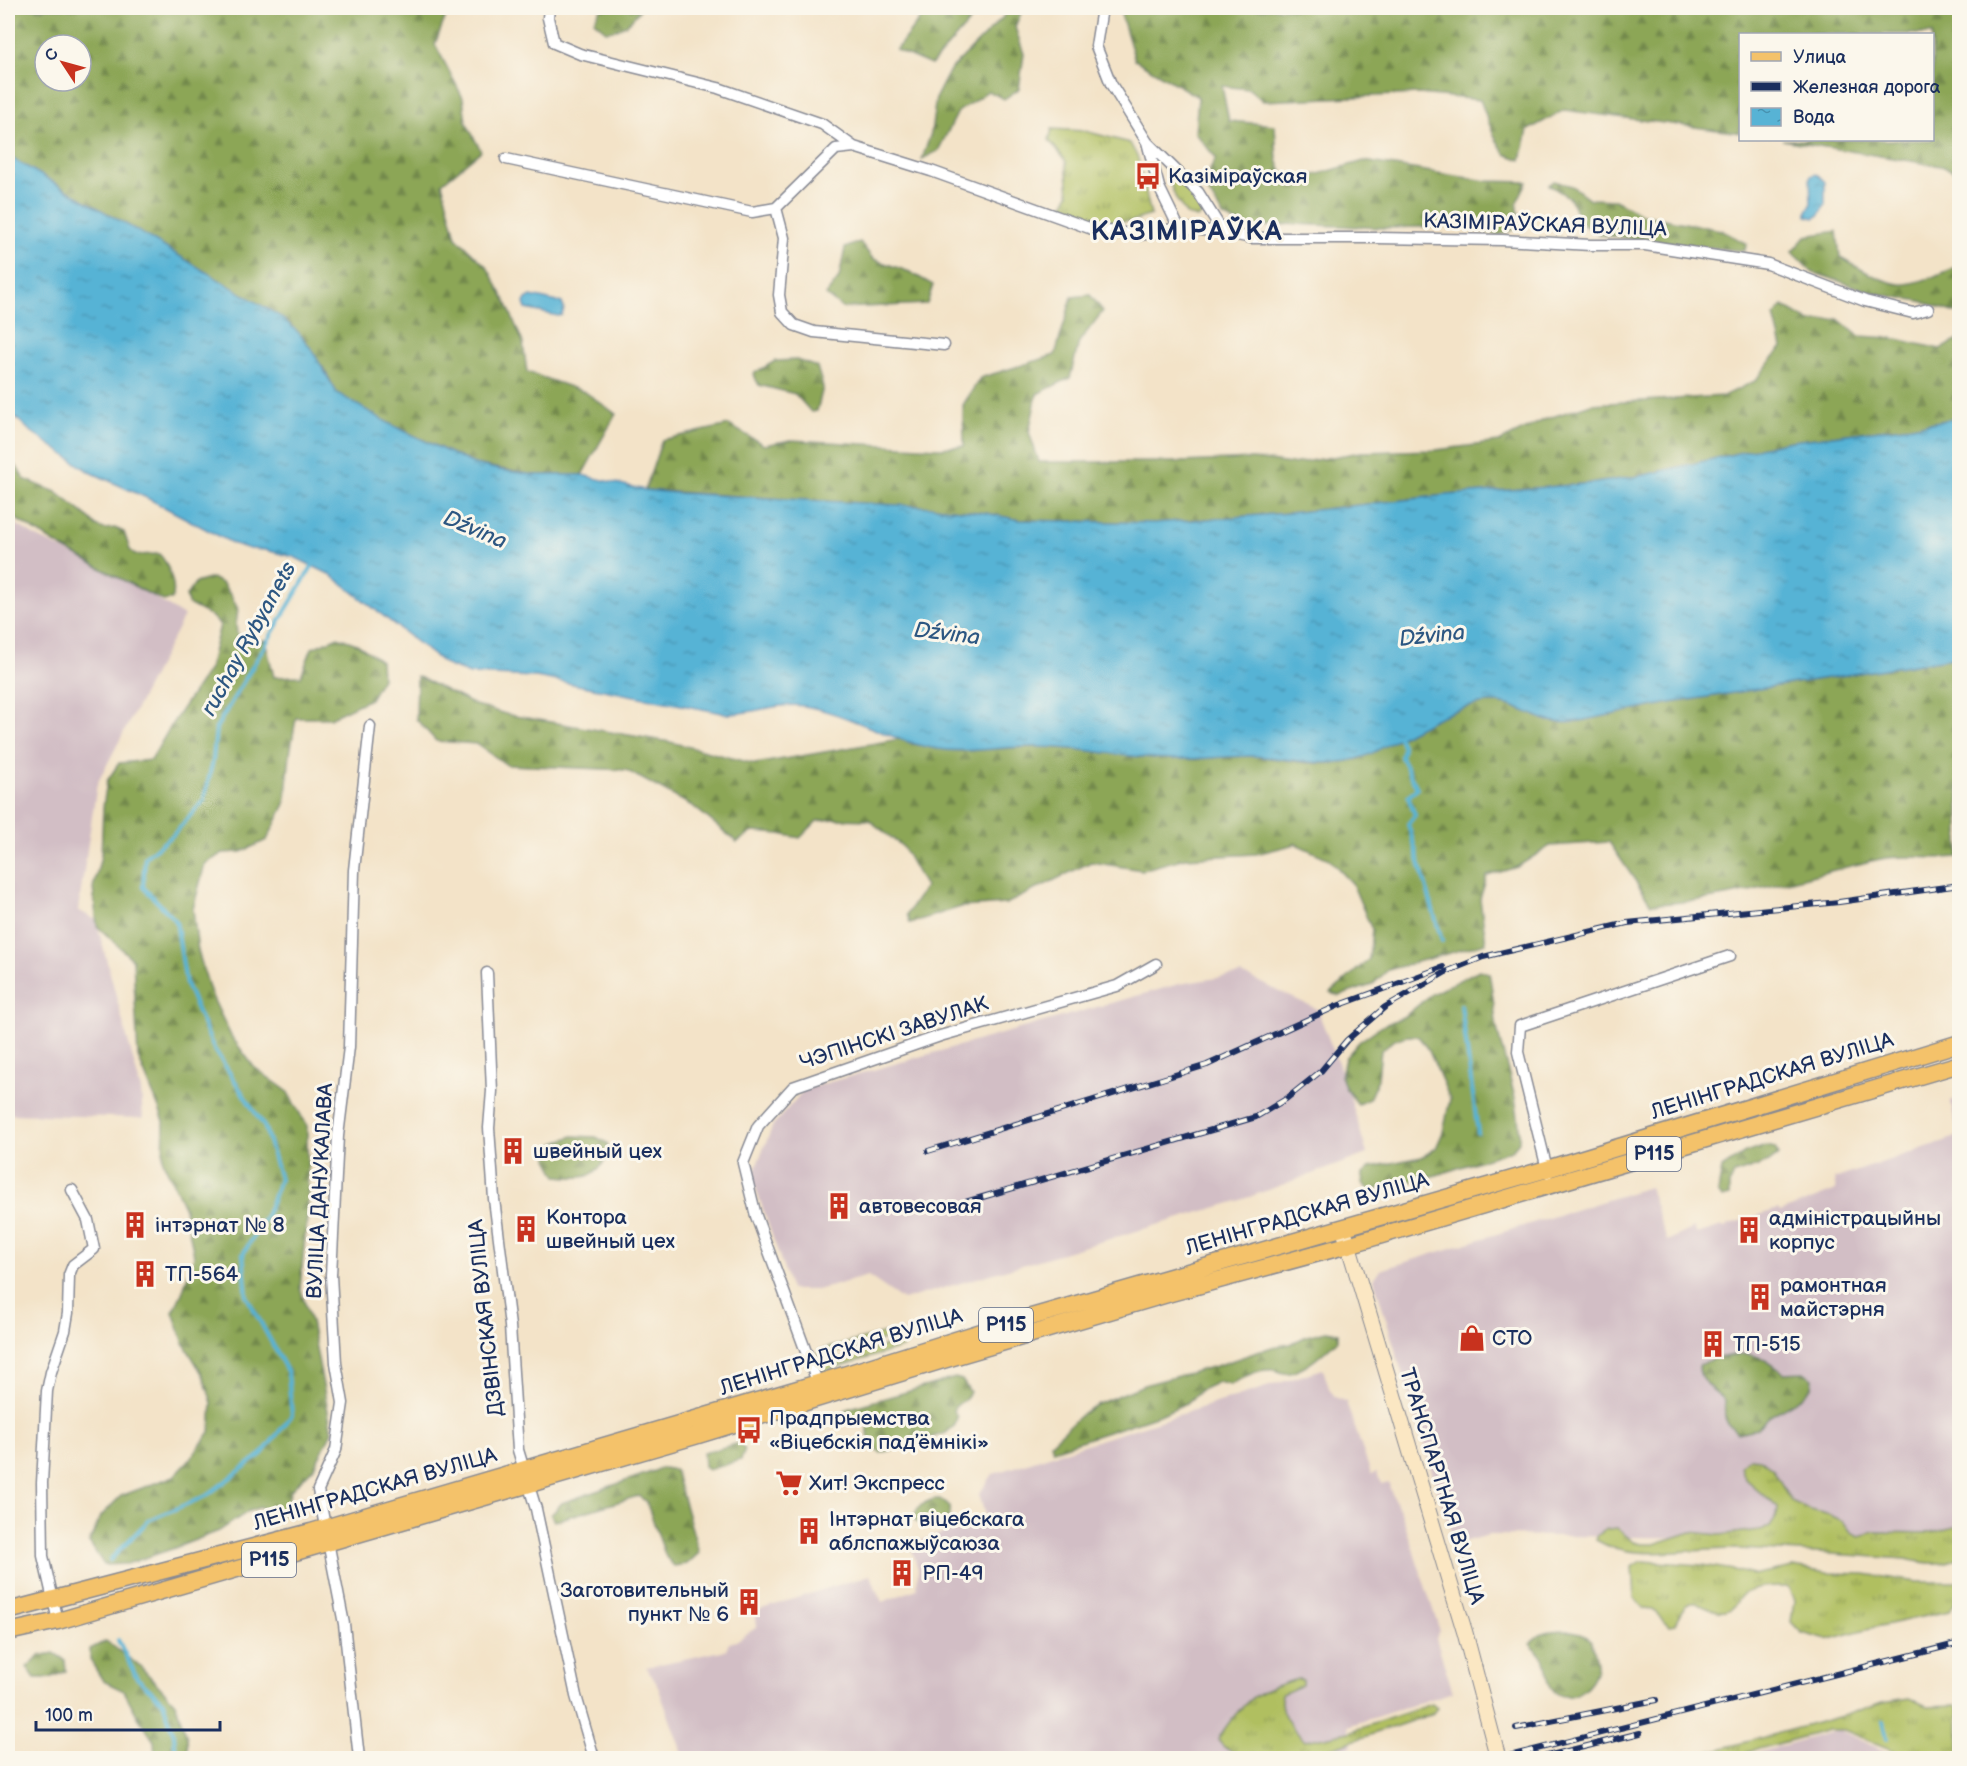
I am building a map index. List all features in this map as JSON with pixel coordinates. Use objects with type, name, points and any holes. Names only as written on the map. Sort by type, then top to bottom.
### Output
[{"type":"main road","name":"ЛЕНІНГРАДСКАЯ ВУЛІЦА","points":[[820,1390],[1348,1245],[1789,1095],[1959,1042]]},
{"type":"main road","name":"ЛЕНІНГРАДСКАЯ ВУЛІЦА","points":[[8,1632],[58,1621],[327,1535],[526,1477],[685,1439],[1010,1323],[1343,1227],[1549,1177],[1794,1113],[1959,1064]]},
{"type":"main road","name":"ТРАНСПАРТНАЯ ВУЛІЦА","points":[[1343,1227],[1465,1634],[1498,1758]]},
{"type":"main road","name":"ЛЕНІНГРАДСКАЯ ВУЛІЦА","points":[[8,1611],[327,1535]]},
{"type":"street","name":"КАЗІМІРАЎСКАЯ ВУЛІЦА","points":[[549,8],[548,18],[554,43],[580,54],[718,88],[822,124],[854,147],[931,171],[1092,229],[1139,235],[1179,228],[1223,232],[1251,238],[1502,240],[1590,245],[1645,245],[1768,264],[1865,301],[1913,313],[1928,309]]},
{"type":"street","points":[[1102,8],[1096,46],[1111,84],[1146,142],[1159,187],[1179,228]]},
{"type":"street","points":[[1146,142],[1198,192],[1223,232]]},
{"type":"street","points":[[506,159],[753,212],[776,208],[836,149],[854,147]]},
{"type":"street","points":[[776,208],[784,238],[779,295],[782,312],[794,325],[814,332],[944,345]]},
{"type":"street","name":"ВУЛІЦА ДАНУКАЛАВА","points":[[359,1758],[344,1624],[318,1490],[336,1450],[343,1403],[336,1363],[331,1275],[338,1136],[349,1047],[354,870],[370,726]]},
{"type":"street","points":[[1549,1177],[1518,1052],[1520,1026],[1730,956]]},
{"type":"street","name":"ЧЭПІНСКІ ЗАВУЛАК","points":[[820,1390],[756,1216],[743,1163],[758,1126],[793,1087],[940,1036],[1117,986],[1156,964]]},
{"type":"street","name":"ДЗВІНСКАЯ ВУЛІЦА","points":[[488,973],[492,1091],[489,1128],[493,1188],[510,1326],[518,1450],[536,1509],[576,1696],[594,1758]]},
{"type":"street","points":[[1789,1095],[1794,1113]]},
{"type":"street","points":[[58,1621],[43,1556],[42,1483],[47,1391],[65,1331],[69,1275],[73,1265],[94,1249],[88,1220],[72,1190]]},
{"type":"shaded area","points":[[8,519],[35,536],[128,581],[184,616],[97,784],[78,910],[96,920],[141,1090],[143,1118],[8,1114]]},
{"type":"shaded area","points":[[1242,974],[1317,1009],[1347,1086],[1367,1154],[1238,1201],[903,1300],[868,1276],[817,1290],[791,1290],[752,1177],[773,1125],[805,1089],[1179,984]]},
{"type":"shaded area","points":[[1959,1099],[1959,1136],[1950,1102]]},
{"type":"shaded area","points":[[1959,1136],[1959,1533],[1921,1541],[1488,1535],[1456,1544],[1443,1509],[1374,1279],[1380,1270],[1649,1187],[1667,1241],[1694,1228],[1697,1234],[1722,1226],[1727,1227],[1727,1225],[1778,1209],[1780,1212],[1836,1190],[1834,1179]]},
{"type":"shaded area","points":[[1323,1369],[1329,1388],[1335,1397],[1346,1402],[1371,1474],[1377,1472],[1381,1484],[1389,1482],[1440,1631],[1436,1638],[1453,1692],[1348,1726],[1352,1746],[1314,1758],[684,1758],[657,1684],[646,1667],[726,1650],[729,1643],[757,1627],[755,1611],[870,1575],[882,1602],[917,1589],[918,1569],[910,1544],[986,1519],[979,1494],[993,1474]]},
{"type":"shaded area","points":[[1839,1730],[1900,1758],[1738,1758]]},
{"type":"green space","points":[[8,8],[449,8],[435,44],[463,98],[466,122],[481,151],[442,183],[456,237],[487,267],[506,302],[523,343],[527,372],[585,392],[616,414],[582,475],[533,475],[474,464],[352,404],[337,393],[323,367],[249,298],[8,156]]},
{"type":"green space","points":[[641,8],[626,24],[618,29],[606,31],[594,21],[600,10]]},
{"type":"green space","points":[[928,8],[974,8],[974,17],[931,65],[896,50]]},
{"type":"green space","points":[[1011,8],[1023,8],[1015,27],[1024,54],[1019,89],[1004,99],[988,91],[958,112],[938,151],[922,159],[931,133],[936,97],[950,70]]},
{"type":"green space","points":[[1119,8],[1959,8],[1959,173],[1941,166],[1788,141],[1934,141],[1934,33],[1739,33],[1739,133],[1564,110],[1528,130],[1521,160],[1505,154],[1494,136],[1480,100],[1419,94],[1263,101],[1249,89],[1222,86],[1229,121],[1275,125],[1277,160],[1287,183],[1364,161],[1487,181],[1527,182],[1517,202],[1521,227],[1499,235],[1453,226],[1384,228],[1293,224],[1249,228],[1224,217],[1203,184],[1216,158],[1195,133],[1198,97],[1135,60]]},
{"type":"green space","points":[[1052,129],[1085,131],[1130,143],[1138,158],[1151,215],[1132,221],[1090,222],[1061,209],[1069,194],[1066,161],[1049,140]]},
{"type":"green space","points":[[1165,169],[1198,202],[1203,213],[1197,218],[1187,215],[1176,199]]},
{"type":"green space","points":[[1554,181],[1572,186],[1590,199],[1615,200],[1643,215],[1721,230],[1747,244],[1744,251],[1600,235],[1581,223],[1570,198],[1549,185]]},
{"type":"green space","points":[[1837,231],[1840,257],[1871,275],[1889,282],[1912,283],[1959,266],[1959,314],[1920,301],[1878,294],[1812,272],[1792,252],[1806,236]]},
{"type":"green space","points":[[860,242],[873,259],[910,272],[933,285],[927,304],[842,308],[826,295],[839,278],[845,248]]},
{"type":"green space","points":[[1090,295],[1103,311],[1079,342],[1070,378],[1037,394],[1029,432],[1039,462],[1181,462],[1253,459],[1292,464],[1361,452],[1436,450],[1499,442],[1546,419],[1591,404],[1724,396],[1755,381],[1782,347],[1774,316],[1783,306],[1810,322],[1838,319],[1859,336],[1892,338],[1940,349],[1959,340],[1959,418],[1785,442],[1645,475],[1596,483],[1447,495],[1289,513],[1154,523],[1020,520],[934,507],[645,490],[662,440],[729,425],[764,445],[791,440],[939,448],[964,446],[963,405],[980,378],[1055,355],[1072,297]]},
{"type":"green space","points":[[797,360],[817,367],[823,387],[817,411],[811,412],[795,394],[759,385],[753,374],[775,361]]},
{"type":"green space","points":[[8,457],[24,479],[56,492],[96,526],[104,529],[115,528],[124,532],[130,550],[136,555],[159,554],[171,575],[172,599],[164,601],[153,596],[63,548],[8,514]]},
{"type":"green space","points":[[212,578],[223,584],[238,609],[237,633],[247,644],[265,640],[274,677],[301,676],[312,648],[338,637],[357,644],[381,661],[382,678],[370,699],[330,718],[296,718],[285,804],[267,840],[241,852],[223,853],[205,864],[193,909],[198,951],[211,994],[231,1036],[254,1067],[287,1091],[307,1126],[308,1208],[300,1288],[311,1322],[332,1432],[314,1467],[291,1490],[284,1511],[278,1518],[261,1507],[249,1511],[219,1531],[172,1549],[127,1564],[104,1565],[89,1542],[101,1516],[121,1496],[174,1476],[210,1432],[212,1403],[203,1375],[184,1344],[173,1312],[194,1256],[185,1209],[163,1161],[164,1121],[138,1057],[133,960],[97,926],[93,888],[101,856],[103,807],[107,781],[119,763],[151,760],[209,669],[220,625],[211,616],[188,604],[186,596],[195,583]]},
{"type":"green space","points":[[1959,657],[1959,857],[1881,859],[1738,894],[1651,904],[1609,842],[1550,846],[1517,867],[1487,876],[1480,899],[1486,943],[1388,970],[1372,985],[1339,996],[1331,993],[1369,959],[1372,930],[1352,883],[1329,859],[1296,844],[1256,854],[1185,858],[1142,870],[1091,862],[1006,904],[961,907],[910,923],[907,914],[925,887],[903,847],[869,820],[817,821],[800,838],[753,832],[737,842],[694,807],[626,770],[507,765],[477,744],[436,741],[416,719],[417,676],[475,705],[509,715],[670,742],[755,764],[899,739],[932,748],[957,751],[1042,747],[1157,758],[1250,756],[1307,763],[1330,763],[1365,755],[1444,715],[1487,703],[1509,705],[1551,721],[1574,722],[1670,703]]},
{"type":"green space","points":[[1479,970],[1489,973],[1497,1028],[1518,1113],[1519,1142],[1512,1150],[1437,1175],[1370,1191],[1362,1183],[1363,1174],[1371,1167],[1422,1157],[1436,1148],[1443,1132],[1450,1099],[1429,1051],[1418,1036],[1398,1039],[1381,1050],[1378,1079],[1369,1099],[1358,1104],[1346,1089],[1341,1076],[1345,1058],[1359,1042],[1380,1027],[1405,1016],[1432,994]]},
{"type":"green space","points":[[573,1136],[596,1137],[607,1143],[610,1153],[599,1168],[589,1175],[583,1177],[557,1176],[548,1159],[553,1144]]},
{"type":"green space","points":[[1766,1146],[1775,1148],[1778,1155],[1769,1162],[1734,1174],[1729,1185],[1729,1196],[1722,1198],[1718,1192],[1722,1168],[1745,1153]]},
{"type":"green space","points":[[1326,1331],[1338,1333],[1338,1340],[1313,1361],[1296,1371],[1287,1373],[1268,1370],[1250,1374],[1230,1385],[1218,1382],[1201,1390],[1188,1402],[1162,1414],[1053,1450],[1051,1443],[1083,1413],[1098,1404],[1144,1385],[1216,1366]]},
{"type":"green space","points":[[890,1332],[904,1334],[816,1358],[820,1350]]},
{"type":"green space","points":[[906,1340],[907,1344],[904,1347],[825,1371],[817,1366]]},
{"type":"green space","points":[[1743,1354],[1764,1360],[1783,1373],[1804,1372],[1813,1379],[1812,1387],[1802,1397],[1770,1416],[1756,1429],[1737,1433],[1725,1418],[1725,1400],[1704,1381],[1699,1366],[1714,1359]]},
{"type":"green space","points":[[955,1378],[962,1380],[970,1392],[966,1399],[953,1410],[957,1417],[955,1425],[946,1433],[881,1453],[873,1449],[868,1435],[868,1421],[864,1418],[849,1417],[844,1413],[847,1409]]},
{"type":"green space","points":[[739,1443],[745,1450],[741,1460],[708,1470],[704,1466],[703,1453]]},
{"type":"green space","points":[[1749,1458],[1760,1459],[1773,1469],[1791,1501],[1843,1521],[1851,1532],[1860,1536],[1875,1532],[1932,1533],[1959,1526],[1959,1557],[1946,1562],[1933,1563],[1905,1559],[1736,1549],[1646,1553],[1611,1547],[1596,1540],[1598,1535],[1607,1529],[1617,1528],[1634,1542],[1654,1544],[1691,1532],[1720,1535],[1770,1527],[1777,1516],[1778,1508],[1745,1479],[1741,1466]]},
{"type":"green space","points":[[663,1468],[675,1470],[699,1553],[687,1564],[674,1566],[666,1557],[646,1501],[638,1496],[554,1521],[551,1515],[562,1503]]},
{"type":"green space","points":[[940,1499],[950,1507],[949,1516],[943,1522],[924,1527],[914,1519],[916,1511],[926,1502]]},
{"type":"green space","points":[[1641,1561],[1702,1565],[1753,1575],[1793,1567],[1827,1573],[1865,1574],[1916,1582],[1958,1582],[1960,1590],[1949,1611],[1827,1640],[1802,1633],[1791,1622],[1794,1600],[1788,1587],[1752,1590],[1742,1595],[1734,1606],[1726,1611],[1718,1611],[1692,1603],[1686,1605],[1675,1625],[1669,1626],[1653,1610],[1644,1609],[1634,1598],[1632,1567]]},
{"type":"green space","points":[[1571,1631],[1581,1633],[1591,1640],[1597,1668],[1592,1681],[1587,1686],[1575,1695],[1568,1696],[1552,1689],[1548,1681],[1545,1661],[1530,1644],[1543,1634]]},
{"type":"green space","points":[[106,1641],[141,1667],[175,1703],[187,1737],[189,1758],[155,1758],[154,1741],[124,1691],[103,1681],[90,1660],[90,1649]]},
{"type":"green space","points":[[54,1653],[65,1660],[66,1671],[50,1678],[35,1678],[27,1667],[39,1656]]},
{"type":"green space","points":[[1298,1679],[1303,1680],[1303,1685],[1282,1694],[1281,1701],[1284,1713],[1291,1725],[1305,1741],[1349,1732],[1432,1704],[1437,1708],[1432,1714],[1302,1758],[1262,1758],[1260,1754],[1236,1753],[1227,1749],[1218,1740],[1235,1715],[1258,1694]]},
{"type":"green space","points":[[1909,1698],[1927,1706],[1956,1705],[1959,1710],[1959,1758],[1912,1758],[1844,1730],[1828,1730],[1726,1758],[1695,1758],[1697,1755],[1846,1715],[1883,1702]]},
{"type":"water","name":"Dźvina","points":[[8,156],[281,317],[299,333],[312,350],[337,393],[390,424],[474,464],[534,475],[582,475],[645,490],[934,507],[1020,520],[1154,523],[1289,513],[1447,495],[1596,483],[1645,475],[1785,442],[1959,418],[1959,657],[1670,703],[1574,722],[1551,721],[1509,705],[1487,703],[1463,708],[1440,717],[1363,757],[1349,761],[1321,763],[1250,756],[1157,758],[1042,747],[964,751],[938,749],[904,740],[838,715],[804,706],[785,706],[728,714],[536,677],[470,674],[446,665],[331,575],[294,557],[234,544],[149,499],[88,471],[29,430],[8,410]]},
{"type":"water","points":[[1814,174],[1825,182],[1825,204],[1820,215],[1814,218],[1807,216],[1807,211],[1811,205],[1810,177]]},
{"type":"water","points":[[531,296],[562,303],[564,309],[562,315],[526,309],[524,303]]},
{"type":"waterway","name":"ruchay Rybyanets","points":[[110,1560],[149,1520],[206,1496],[262,1454],[292,1415],[288,1373],[247,1297],[243,1254],[267,1214],[280,1179],[265,1128],[213,1047],[186,984],[176,921],[143,887],[145,857],[173,835],[204,800],[213,760],[216,728],[314,563]]},
{"type":"waterway","points":[[1399,738],[1403,747],[1401,757],[1417,788],[1408,797],[1415,815],[1408,824],[1442,941]]},
{"type":"waterway","points":[[1461,1005],[1478,1133]]},
{"type":"waterway","name":"ruchay Rybyanets","points":[[118,1640],[137,1678],[163,1702],[174,1735],[176,1758]]},
{"type":"waterway","points":[[1883,1721],[1887,1738]]},
{"type":"railway","points":[[962,1203],[1256,1117],[1286,1099],[1321,1071],[1347,1040],[1385,1007],[1446,972],[1483,957],[1627,923],[1839,902],[1960,885]]},
{"type":"railway","points":[[928,1151],[1207,1065],[1337,1006],[1443,967]]},
{"type":"railway","points":[[1501,1758],[1960,1643]]},
{"type":"railway","points":[[1516,1728],[1656,1700]]},
{"type":"railway","points":[[1539,1758],[1640,1733]]},
{"type":"place","name":"Казіміраўская","points":[[1148,176]]},
{"type":"place","name":"швейный цех","points":[[513,1151]]},
{"type":"place","name":"автовесовая","points":[[839,1206]]},
{"type":"place","name":"інтэрнат № 8","points":[[135,1225]]},
{"type":"place","name":"Контора швейный цех","points":[[526,1229]]},
{"type":"place","name":"адміністрацыйны корпус","points":[[1749,1230]]},
{"type":"place","name":"ТП-564","points":[[145,1274]]},
{"type":"place","name":"рамонтная майстэрня","points":[[1760,1297]]},
{"type":"place","name":"СТО","points":[[1472,1338]]},
{"type":"place","name":"ТП-515","points":[[1713,1344]]},
{"type":"place","name":"Прадпрыемства «Віцебскія падʼёмнікі»","points":[[749,1430]]},
{"type":"place","name":"Хит! Экспресс","points":[[789,1483]]},
{"type":"place","name":"Інтэрнат віцебскага аблспажыўсаюза","points":[[809,1531]]},
{"type":"place","name":"РП-49","points":[[902,1573]]},
{"type":"place","name":"Заготовительный пункт № 6","points":[[749,1602]]},
{"type":"district","name":"КАЗІМІРАЎКА","points":[[1187,232]]}]
